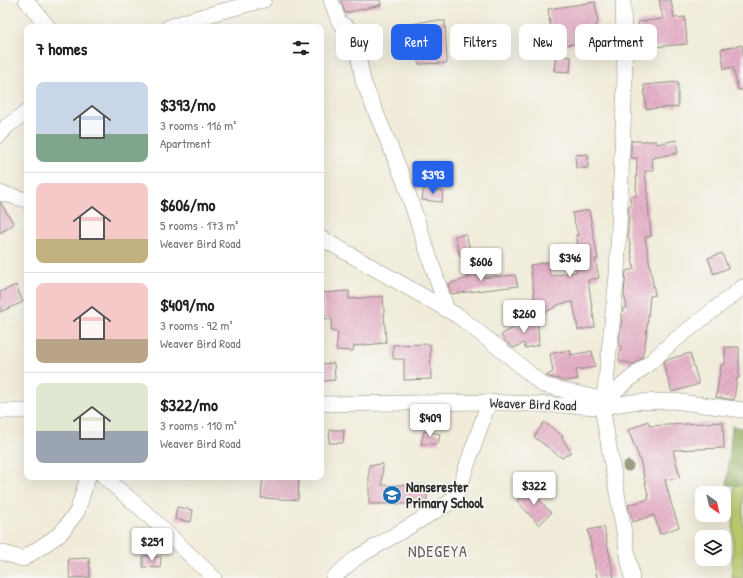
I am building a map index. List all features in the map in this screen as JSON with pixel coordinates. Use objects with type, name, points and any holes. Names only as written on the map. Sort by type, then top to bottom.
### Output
[{"type":"street","points":[[26,0],[46,24]]},
{"type":"street","points":[[177,24],[193,18],[264,0]]},
{"type":"street","points":[[331,0],[339,22],[354,32],[363,81],[403,178],[447,310]]},
{"type":"street","points":[[623,0],[625,79],[617,274],[603,404],[632,578]]},
{"type":"street","points":[[0,135],[7,126],[24,114]]},
{"type":"street","points":[[0,193],[24,199]]},
{"type":"street","points":[[324,240],[458,316],[544,385],[603,404]]},
{"type":"street","points":[[603,404],[670,344],[743,287]]},
{"type":"street","name":"Weaver Bird Road","points":[[324,404],[489,402],[603,404],[673,401],[743,410]]},
{"type":"street","points":[[333,578],[356,558],[449,504],[457,494],[489,402]]},
{"type":"street","points":[[0,411],[24,410]]},
{"type":"street","points":[[0,552],[23,559],[60,534],[78,512],[87,480]]},
{"type":"street","points":[[108,480],[145,512],[214,578]]},
{"type":"green space","points":[[732,426],[743,428],[743,485],[727,485]]},
{"type":"green space","points":[[734,485],[743,485],[743,578],[732,578]]},
{"type":"building","points":[[341,0],[380,0],[381,5],[345,13]]},
{"type":"building","points":[[659,0],[671,0],[674,18],[685,17],[687,44],[657,47],[657,24],[638,24],[638,22],[663,19]]},
{"type":"building","points":[[595,2],[598,23],[575,24],[575,44],[567,45],[567,24],[550,24],[548,9]]},
{"type":"building","points":[[427,21],[445,21],[447,63],[419,64],[418,60],[442,60],[442,24],[412,24]]},
{"type":"building","points":[[742,45],[743,90],[738,90],[733,67],[724,69],[721,49]]},
{"type":"building","points":[[567,56],[571,57],[570,72],[554,71],[555,60],[567,60]]},
{"type":"building","points":[[678,82],[678,107],[646,109],[644,85]]},
{"type":"building","points":[[676,140],[678,153],[652,158],[653,171],[645,171],[651,236],[645,237],[655,295],[650,296],[646,338],[642,358],[634,364],[619,361],[623,308],[627,308],[624,294],[626,271],[634,269],[628,233],[629,207],[631,206],[630,197],[636,196],[637,158],[631,158],[631,141],[656,141],[657,144]]},
{"type":"building","points":[[588,154],[588,168],[576,168],[575,155]]},
{"type":"building","points":[[424,188],[443,191],[442,202],[422,200]]},
{"type":"building","points":[[0,202],[14,224],[0,233]]},
{"type":"building","points":[[589,210],[598,259],[595,259],[599,278],[588,280],[595,327],[578,330],[573,302],[560,304],[537,317],[530,265],[549,262],[550,276],[577,272],[573,251],[579,250],[576,235],[578,235],[572,213]]},
{"type":"building","points":[[466,234],[471,254],[460,257],[455,236]]},
{"type":"building","points":[[722,253],[728,268],[714,274],[708,258]]},
{"type":"building","points":[[469,267],[481,267],[480,278],[515,275],[518,286],[451,294],[448,284],[468,278]]},
{"type":"building","points":[[16,285],[23,302],[0,312],[0,292]]},
{"type":"building","points":[[349,291],[349,299],[383,296],[386,343],[354,346],[353,351],[336,350],[338,332],[331,331],[332,319],[325,319],[324,293]]},
{"type":"building","points":[[537,315],[539,345],[525,348],[524,343],[514,348],[505,341],[501,335]]},
{"type":"building","points":[[430,344],[431,379],[404,380],[404,359],[393,359],[393,345]]},
{"type":"building","points":[[725,347],[739,347],[739,378],[737,378],[734,400],[716,397],[721,365],[725,364]]},
{"type":"building","points":[[570,350],[571,355],[592,351],[595,367],[576,370],[578,379],[566,381],[546,376],[553,372],[550,354]]},
{"type":"building","points":[[690,353],[699,384],[672,392],[663,363],[666,360]]},
{"type":"building","points":[[334,363],[335,380],[324,381],[324,364]]},
{"type":"building","points":[[648,421],[649,426],[723,422],[724,448],[673,450],[680,477],[665,480],[679,527],[660,534],[654,515],[633,522],[628,505],[649,499],[640,460],[628,430]]},
{"type":"building","points":[[544,422],[563,436],[562,438],[571,452],[562,458],[534,437]]},
{"type":"building","points":[[330,430],[344,430],[343,443],[329,443]]},
{"type":"building","points":[[424,431],[440,434],[438,444],[421,444]]},
{"type":"building","points":[[383,464],[382,485],[427,485],[427,504],[369,504],[369,465]]},
{"type":"building","points":[[263,480],[299,480],[298,500],[261,498]]},
{"type":"building","points":[[528,486],[551,513],[539,525],[517,501]]},
{"type":"building","points":[[177,507],[193,510],[191,522],[175,519]]},
{"type":"building","points":[[604,527],[614,578],[597,578],[588,530]]},
{"type":"building","points":[[143,556],[161,557],[160,568],[143,567]]},
{"type":"building","points":[[89,558],[90,577],[70,578],[68,559]]},
{"type":"place","name":"Nanserester Primary School","points":[[392,495]]},
{"type":"district","name":"NDEGEYA","points":[[438,551]]}]
